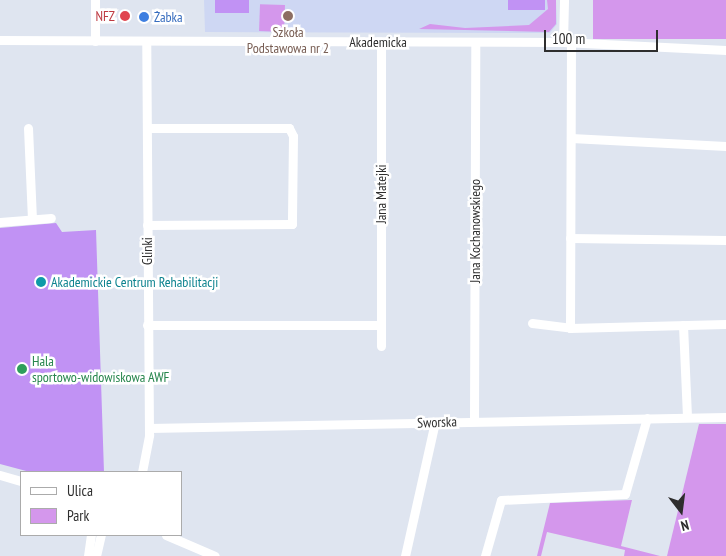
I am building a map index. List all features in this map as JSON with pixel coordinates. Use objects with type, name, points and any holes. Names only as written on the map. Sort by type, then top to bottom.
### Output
[{"type":"street","points":[[95,0],[95,41]]},
{"type":"street","points":[[564,0],[570,138],[570,328]]},
{"type":"street","name":"Akademicka","points":[[0,40],[567,42],[726,50]]},
{"type":"street","name":"Glinki","points":[[142,471],[149,428],[146,42]]},
{"type":"street","name":"Jana Matejki","points":[[381,42],[381,346]]},
{"type":"street","name":"Jana Kochanowskiego","points":[[474,421],[476,42]]},
{"type":"street","points":[[28,128],[32,219]]},
{"type":"street","points":[[147,128],[289,128],[292,224],[147,225]]},
{"type":"street","points":[[570,138],[726,146]]},
{"type":"street","points":[[0,222],[51,218]]},
{"type":"street","points":[[570,238],[726,240]]},
{"type":"street","points":[[532,323],[570,328],[726,324]]},
{"type":"street","points":[[147,325],[381,325]]},
{"type":"street","points":[[683,325],[687,417]]},
{"type":"street","name":"Sworska","points":[[149,428],[726,416]]},
{"type":"street","points":[[485,556],[501,500],[625,494],[647,418]]},
{"type":"street","points":[[405,556],[435,422]]},
{"type":"street","points":[[135,471],[145,459]]},
{"type":"street","points":[[0,475],[20,480]]},
{"type":"street","points":[[88,556],[91,536]]},
{"type":"street","points":[[96,556],[101,536]]},
{"type":"street","points":[[168,536],[215,556]]},
{"type":"shaded area","points":[[204,0],[556,0],[557,24],[550,33],[205,32]]},
{"type":"shaded area","points":[[215,0],[249,0],[249,13],[215,13]]},
{"type":"shaded area","points":[[508,0],[545,0],[545,10],[508,10]]},
{"type":"shaded area","points":[[56,223],[62,232],[96,230],[104,471],[26,471],[0,464],[0,228]]},
{"type":"green space","points":[[547,0],[556,0],[556,24],[549,32],[419,29],[430,24],[465,28],[529,25],[548,9]]},
{"type":"green space","points":[[593,0],[726,0],[726,39],[593,39]]},
{"type":"green space","points":[[260,4],[285,5],[284,32],[259,31]]},
{"type":"green space","points":[[699,424],[726,424],[726,556],[667,556]]},
{"type":"green space","points":[[632,500],[621,546],[660,556],[624,556],[625,550],[547,532],[541,556],[537,556],[550,503]]},
{"type":"place","name":"NFZ","points":[[125,16]]},
{"type":"place","name":"Szkoła Podstawowa nr 2","points":[[288,16]]},
{"type":"place","name":"Żabka","points":[[144,17]]},
{"type":"place","name":"Akademickie Centrum Rehabilitacji","points":[[41,282]]},
{"type":"place","name":"Hala sportowo-widowiskowa AWF","points":[[22,369]]}]
